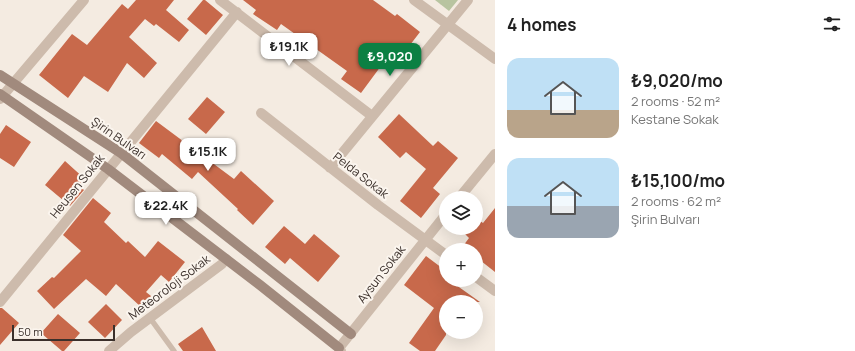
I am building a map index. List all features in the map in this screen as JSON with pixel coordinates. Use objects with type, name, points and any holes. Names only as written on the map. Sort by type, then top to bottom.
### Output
[{"type":"main road","name":"Şirin Bulvarı","points":[[0,75],[121,153],[351,334]]},
{"type":"main road","points":[[1,96],[108,168],[226,259],[340,350]]},
{"type":"street","points":[[1,96],[84,0]]},
{"type":"street","points":[[220,0],[372,116]]},
{"type":"street","points":[[414,0],[495,59]]},
{"type":"street","points":[[330,168],[468,0]]},
{"type":"street","name":"Heusen Sokak","points":[[0,302],[237,12]]},
{"type":"street","name":"Pelda Sokak","points":[[261,113],[330,168],[439,250]]},
{"type":"street","points":[[465,191],[495,154]]},
{"type":"street","name":"Aysun Sokak","points":[[340,350],[439,223]]},
{"type":"street","name":"Meteoroloji Sokak","points":[[109,351],[222,264],[226,259]]},
{"type":"street","points":[[483,282],[495,291]]},
{"type":"lane","points":[[150,318],[174,351]]},
{"type":"green space","points":[[435,0],[458,0],[449,11]]},
{"type":"building","points":[[136,0],[174,0],[166,10],[189,30],[179,42],[156,24],[154,26],[145,19],[129,37],[157,63],[144,78],[127,63],[108,92],[84,76],[68,98],[39,75],[72,34],[87,45],[122,4],[128,9]]},
{"type":"building","points":[[203,0],[223,15],[206,35],[187,19]]},
{"type":"building","points":[[243,0],[373,0],[395,16],[397,14],[420,32],[400,58],[392,51],[361,93],[341,79],[347,71],[281,24],[277,30],[253,14],[256,10]]},
{"type":"building","points":[[207,97],[225,112],[206,134],[188,119]]},
{"type":"building","points":[[399,114],[433,146],[438,141],[458,158],[433,188],[439,193],[439,195],[421,218],[400,201],[426,169],[406,152],[400,158],[378,137]]},
{"type":"building","points":[[156,121],[234,179],[241,171],[274,201],[253,225],[198,172],[192,179],[162,154],[159,158],[139,143]]},
{"type":"building","points":[[6,125],[31,142],[14,167],[0,158],[0,134]]},
{"type":"building","points":[[65,161],[86,180],[80,187],[84,190],[70,206],[45,185]]},
{"type":"building","points":[[93,198],[111,213],[104,222],[126,243],[128,241],[145,257],[158,241],[185,262],[169,282],[161,275],[146,292],[151,296],[141,307],[116,284],[106,296],[86,279],[54,309],[37,291],[52,277],[54,278],[81,251],[63,235]]},
{"type":"building","points":[[495,208],[495,272],[483,263],[483,243],[465,243],[469,238],[466,235],[483,235],[483,223]]},
{"type":"building","points":[[284,226],[305,244],[314,234],[340,256],[318,282],[290,258],[285,264],[265,247]]},
{"type":"building","points":[[426,256],[439,266],[439,287],[459,287],[470,295],[439,295],[439,339],[443,339],[435,351],[420,351],[409,343],[434,308],[404,285]]},
{"type":"building","points":[[106,304],[122,320],[105,338],[88,322]]},
{"type":"building","points":[[0,308],[2,308],[19,323],[0,345]]},
{"type":"building","points":[[58,314],[80,333],[64,351],[62,351],[41,333]]},
{"type":"building","points":[[202,327],[216,351],[183,351],[178,344]]}]
